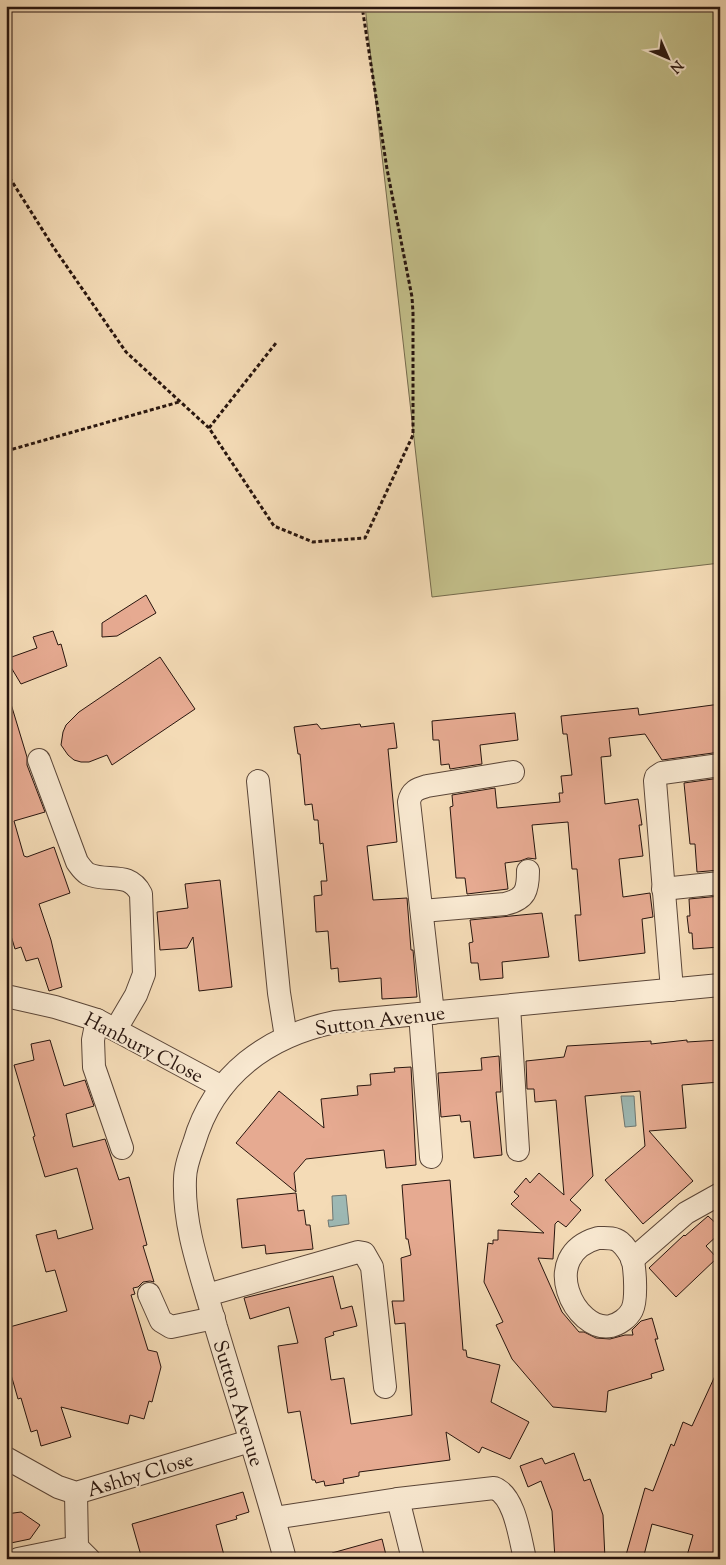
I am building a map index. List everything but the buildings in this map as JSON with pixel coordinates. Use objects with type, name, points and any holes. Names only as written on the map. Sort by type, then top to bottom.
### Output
[{"type":"street","points":[[39,760],[76,862],[86,873],[95,876],[124,879],[136,885],[141,894],[144,974],[136,995],[93,1040],[94,1066],[122,1148]]},
{"type":"street","points":[[672,990],[655,789],[656,777],[662,773],[720,765]]},
{"type":"street","points":[[432,1157],[422,911],[409,802],[412,792],[427,786],[513,772]]},
{"type":"street","points":[[258,781],[279,993],[286,1037]]},
{"type":"street","points":[[422,911],[515,902],[520,899],[526,890],[528,870]]},
{"type":"street","points":[[663,889],[720,883]]},
{"type":"street","name":"Sutton Avenue","points":[[285,1559],[207,1295],[192,1242],[186,1212],[185,1178],[196,1133],[208,1108],[222,1086],[251,1057],[266,1047],[286,1037],[335,1022],[720,985]]},
{"type":"street","name":"Hanbury Close","points":[[6,996],[55,1007],[106,1025],[222,1086]]},
{"type":"street","points":[[509,1006],[518,1150]]},
{"type":"street","points":[[632,1260],[686,1213],[720,1194]]},
{"type":"street","points":[[207,1295],[358,1252],[364,1253],[372,1266],[385,1387]]},
{"type":"street","points":[[150,1294],[161,1320],[171,1326],[214,1318]]},
{"type":"street","name":"Ashby Close","points":[[6,1458],[58,1487],[76,1493],[250,1441]]},
{"type":"street","points":[[274,1518],[398,1499],[494,1488],[498,1489],[508,1500],[512,1508],[525,1559]]},
{"type":"street","points":[[18,1559],[83,1553],[76,1493]]},
{"type":"street","points":[[398,1499],[413,1559]]},
{"type":"path","points":[[6,172],[54,248],[126,352],[209,428],[274,526],[313,542],[365,538],[413,435],[412,297],[388,168],[362,6]]},
{"type":"path","points":[[209,428],[276,343]]},
{"type":"path","points":[[6,451],[180,401]]},
{"type":"shaded area","points":[[365,6],[720,6],[720,563],[432,597]]},
{"type":"water","points":[[621,1096],[634,1096],[636,1126],[625,1127]]},
{"type":"water","points":[[346,1195],[349,1224],[329,1227],[328,1220],[333,1220],[332,1196]]}]
